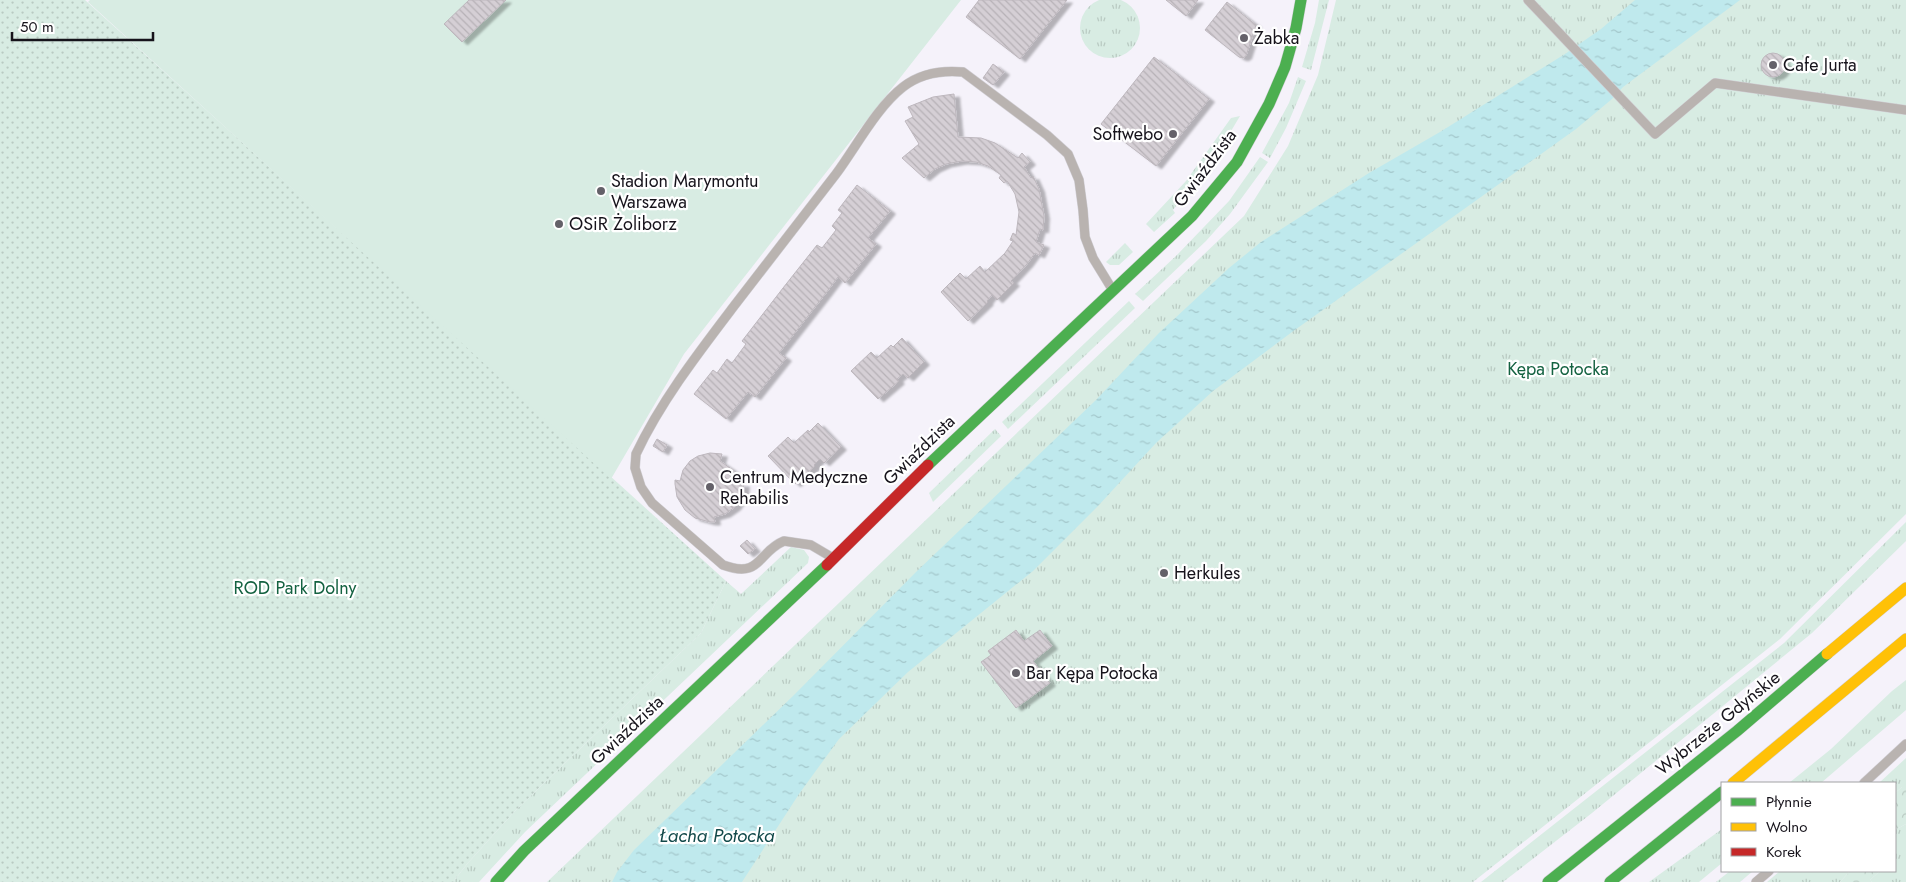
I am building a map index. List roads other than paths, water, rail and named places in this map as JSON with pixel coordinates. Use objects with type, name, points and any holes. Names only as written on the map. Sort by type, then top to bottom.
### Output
[{"type":"street","name":"Gwiaździsta","points":[[496,882],[524,851],[834,559],[916,476],[1192,216],[1237,162],[1269,104],[1285,67],[1302,0]]},
{"type":"street","name":"Wybrzeże Gdyńskie","points":[[1548,882],[1737,731],[1906,588]]},
{"type":"street","points":[[1733,782],[1906,639]]},
{"type":"street","points":[[1610,882],[1721,793]]},
{"type":"lane","points":[[1528,0],[1655,134],[1715,83],[1906,110]]},
{"type":"lane","points":[[834,559],[811,545],[784,541],[750,568],[736,570],[724,565],[652,503],[641,487],[635,468],[636,454],[689,364],[848,158],[884,105],[903,87],[919,77],[946,71],[963,72],[1047,135],[1068,154],[1079,180],[1085,237],[1093,258],[1113,292]]},
{"type":"lane","points":[[1865,782],[1906,744]]},
{"type":"lane","points":[[1756,882],[1768,872]]},
{"type":"water","name":"Łacha Potocka","points":[[1635,0],[1740,0],[1623,87],[1612,99],[1576,129],[1292,332],[1213,391],[1156,443],[1098,506],[1033,571],[908,672],[839,739],[799,794],[742,882],[612,882],[617,872],[634,850],[793,696],[916,572],[1096,400],[1159,333],[1229,268],[1261,242],[1369,173],[1440,132],[1565,54],[1601,29]]},
{"type":"place","name":"Żabka","points":[[1244,38]]},
{"type":"place","name":"Cafe Jurta","points":[[1773,65]]},
{"type":"place","name":"Softwebo","points":[[1173,134]]},
{"type":"place","name":"Stadion Marymontu Warszawa","points":[[601,191]]},
{"type":"place","name":"OSiR Żoliborz","points":[[559,224]]},
{"type":"place","name":"Centrum Medyczne Rehabilis","points":[[710,487]]},
{"type":"place","name":"Herkules","points":[[1164,573]]},
{"type":"place","name":"Bar Kępa Potocka","points":[[1016,673]]},
{"type":"park label","name":"Kępa Potocka","points":[[1558,369]]},
{"type":"park label","name":"ROD Park Dolny","points":[[295,588]]}]
